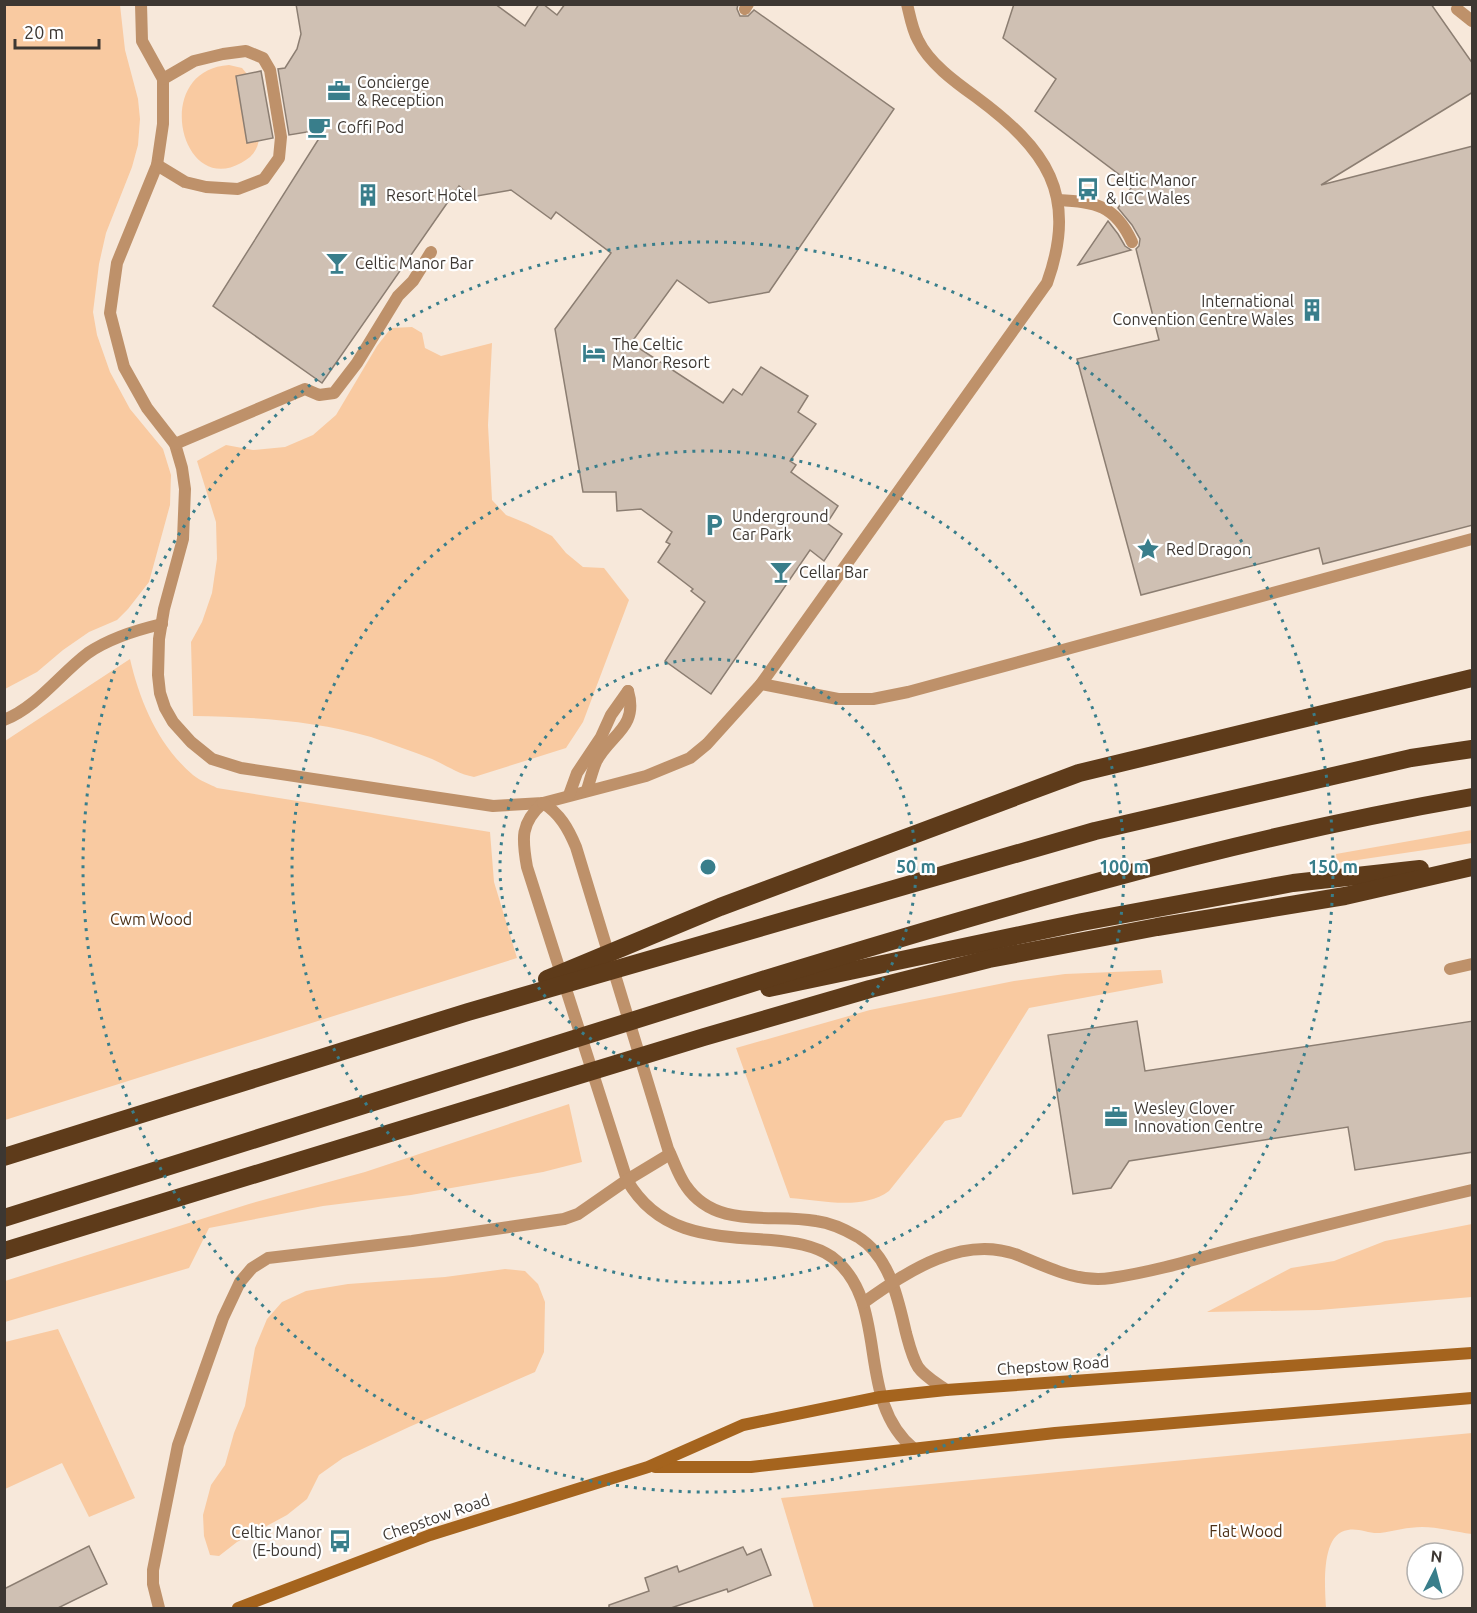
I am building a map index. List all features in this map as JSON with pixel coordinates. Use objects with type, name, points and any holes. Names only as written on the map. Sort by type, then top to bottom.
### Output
[{"type":"highway","points":[[468,1012],[720,907],[1079,773],[1473,678]]},
{"type":"highway","points":[[4,1157],[468,1012],[1095,831],[1411,758],[1473,749]]},
{"type":"highway","points":[[4,1218],[933,927],[1216,850],[1473,797]]},
{"type":"highway","points":[[674,1007],[1082,922],[1293,883],[1473,865]]},
{"type":"highway","points":[[4,1251],[704,1037],[870,989],[989,958],[1345,896],[1473,865]]},
{"type":"main road","name":"Chepstow Road","points":[[238,1608],[430,1535],[648,1467],[743,1425],[880,1397],[946,1390],[1473,1353]]},
{"type":"main road","name":"Chepstow Road","points":[[648,1467],[751,1467],[1055,1433],[1473,1398]]},
{"type":"lane","points":[[141,4],[142,41],[163,80],[163,124],[157,165],[117,263],[110,313],[124,367],[147,408],[175,444],[182,468],[185,515],[183,539],[159,639],[158,675],[165,708],[173,722],[191,742],[212,759],[241,768],[493,806],[543,803],[645,776],[690,758],[707,744],[761,684],[1047,283],[1058,242],[1058,200],[1052,179],[1024,136],[960,85],[927,53],[918,41],[907,4]]},
{"type":"lane","points":[[1457,9],[1473,21]]},
{"type":"lane","points":[[157,165],[185,182],[206,187],[238,189],[264,178],[279,158],[281,136],[270,70],[263,58],[246,51],[223,54],[194,61],[163,80]]},
{"type":"lane","points":[[1058,200],[1089,201],[1107,210],[1124,226],[1132,242]]},
{"type":"lane","points":[[175,444],[305,389],[319,395],[334,393],[357,363],[398,296],[413,281],[430,252]]},
{"type":"lane","points":[[761,684],[838,699],[873,699],[931,686],[1473,539]]},
{"type":"lane","points":[[4,720],[31,704],[88,654],[105,643],[125,634],[162,624]]},
{"type":"lane","points":[[569,795],[577,773],[628,691],[632,704],[628,720],[622,731],[597,761],[587,790]]},
{"type":"lane","points":[[543,803],[553,810],[565,824],[576,847],[670,1154],[686,1187],[706,1206],[732,1216],[814,1220],[839,1227],[860,1238],[877,1254],[892,1282],[917,1366],[946,1390]]},
{"type":"lane","points":[[543,803],[527,820],[524,830],[527,867],[617,1151],[627,1180],[635,1194],[657,1215],[673,1224],[709,1235],[794,1243],[812,1247],[830,1256],[851,1276],[863,1303],[880,1397],[892,1425],[901,1438],[914,1449]]},
{"type":"lane","points":[[1450,969],[1473,964]]},
{"type":"lane","points":[[159,1608],[153,1584],[153,1570],[178,1445],[223,1318],[240,1282],[252,1268],[268,1258],[412,1241],[564,1219],[578,1214],[670,1154]]},
{"type":"lane","points":[[863,1303],[892,1282],[937,1259],[971,1249],[985,1247],[1002,1250],[1070,1276],[1088,1279],[1112,1278],[1194,1260],[1371,1213],[1473,1190]]},
{"type":"green space","points":[[5,4],[120,5],[125,50],[138,99],[140,119],[138,145],[132,167],[106,233],[99,264],[93,312],[97,335],[110,372],[130,409],[163,449],[171,475],[170,505],[149,582],[117,620],[89,632],[37,672],[5,689]]},
{"type":"green space","points":[[229,65],[242,68],[247,74],[259,138],[256,150],[248,158],[241,163],[220,169],[202,163],[190,148],[183,129],[182,107],[189,87],[205,72]]},
{"type":"green space","points":[[412,327],[422,333],[425,348],[441,356],[492,343],[488,425],[492,500],[506,515],[552,536],[566,553],[583,567],[604,568],[629,600],[583,722],[566,748],[474,777],[457,772],[417,753],[349,731],[282,720],[193,716],[191,642],[202,622],[212,593],[217,559],[216,522],[197,461],[226,445],[253,450],[285,447],[313,435],[336,415],[377,346],[391,328]]},
{"type":"green space","name":"Cwm Wood","points":[[130,659],[145,707],[160,736],[193,775],[217,788],[490,832],[494,882],[517,958],[5,1120],[5,741]]},
{"type":"green space","points":[[1472,830],[1472,843],[1337,863],[1336,854]]},
{"type":"green space","points":[[1161,970],[1163,983],[1029,1008],[961,1117],[945,1121],[889,1191],[878,1197],[854,1203],[790,1198],[736,1048],[870,1010],[1014,981],[1065,974]]},
{"type":"green space","points":[[569,1104],[582,1162],[543,1172],[411,1195],[323,1206],[209,1228],[189,1268],[5,1322],[5,1281],[249,1204],[365,1172]]},
{"type":"green space","points":[[1472,1224],[1472,1297],[1319,1310],[1207,1312],[1291,1268],[1334,1261],[1385,1241]]},
{"type":"green space","points":[[505,1269],[525,1271],[538,1284],[545,1302],[544,1352],[535,1372],[343,1458],[319,1475],[307,1499],[287,1515],[237,1542],[219,1556],[210,1555],[204,1536],[203,1515],[211,1485],[225,1465],[245,1406],[255,1348],[267,1319],[282,1302],[306,1291],[348,1284],[445,1277]]},
{"type":"green space","points":[[58,1329],[135,1498],[89,1517],[62,1463],[5,1489],[5,1342]]},
{"type":"green space","name":"Flat Wood","points":[[1472,1433],[1472,1534],[1422,1527],[1380,1533],[1348,1530],[1339,1533],[1328,1551],[1325,1576],[1326,1608],[814,1608],[781,1498]]},
{"type":"building","name":"The Celtic Manor Resort","points":[[296,4],[495,4],[525,26],[539,4],[543,4],[557,15],[565,4],[738,4],[737,9],[740,16],[748,16],[754,10],[894,109],[769,292],[709,303],[677,280],[631,343],[723,403],[733,389],[742,395],[761,367],[808,396],[798,412],[816,424],[790,461],[796,465],[791,472],[838,506],[827,523],[842,534],[824,561],[810,550],[711,694],[665,661],[705,602],[691,591],[693,589],[658,562],[670,544],[666,542],[672,532],[641,509],[617,511],[616,492],[583,492],[555,329],[611,253],[556,212],[551,219],[511,190],[471,197],[459,186],[322,383],[213,306],[325,129],[289,135],[278,69],[285,68],[297,49],[301,34]]},
{"type":"building","name":"International Convention Centre Wales","points":[[1014,4],[1431,4],[1473,64],[1473,92],[1321,185],[1473,146],[1473,525],[1323,564],[1319,548],[1141,595],[1077,359],[1159,340],[1136,249],[1140,239],[1118,208],[1133,185],[1035,111],[1056,79],[1003,38]]},
{"type":"building","points":[[261,71],[273,138],[247,143],[236,76]]},
{"type":"building","points":[[1108,221],[1125,246],[1131,250],[1078,265]]},
{"type":"building","points":[[1137,1021],[1145,1071],[1473,1021],[1473,1152],[1355,1170],[1348,1127],[1129,1161],[1111,1188],[1073,1194],[1048,1035]]},
{"type":"building","points":[[89,1546],[107,1584],[58,1608],[4,1608],[4,1589]]},
{"type":"building","points":[[743,1547],[747,1555],[761,1549],[771,1575],[728,1592],[727,1589],[671,1608],[609,1608],[609,1605],[649,1591],[645,1578],[677,1566],[679,1572]]},
{"type":"place","name":"Concierge & Reception","points":[[339,91]]},
{"type":"place","name":"Coffi Pod","points":[[319,127]]},
{"type":"place","name":"Celtic Manor & ICC Wales","points":[[1088,189]]},
{"type":"place","name":"Resort Hotel","points":[[368,195]]},
{"type":"place","name":"Celtic Manor Bar","points":[[337,263]]},
{"type":"place","name":"International Convention Centre Wales","points":[[1312,310]]},
{"type":"place","name":"The Celtic Manor Resort","points":[[594,353]]},
{"type":"place","name":"Underground Car Park","points":[[714,525]]},
{"type":"place","name":"Red Dragon","points":[[1148,549]]},
{"type":"place","name":"Cellar Bar","points":[[781,572]]},
{"type":"place","name":"Wesley Clover Innovation Centre","points":[[1116,1117]]},
{"type":"place","name":"Celtic Manor (E-bound)","points":[[340,1541]]}]
